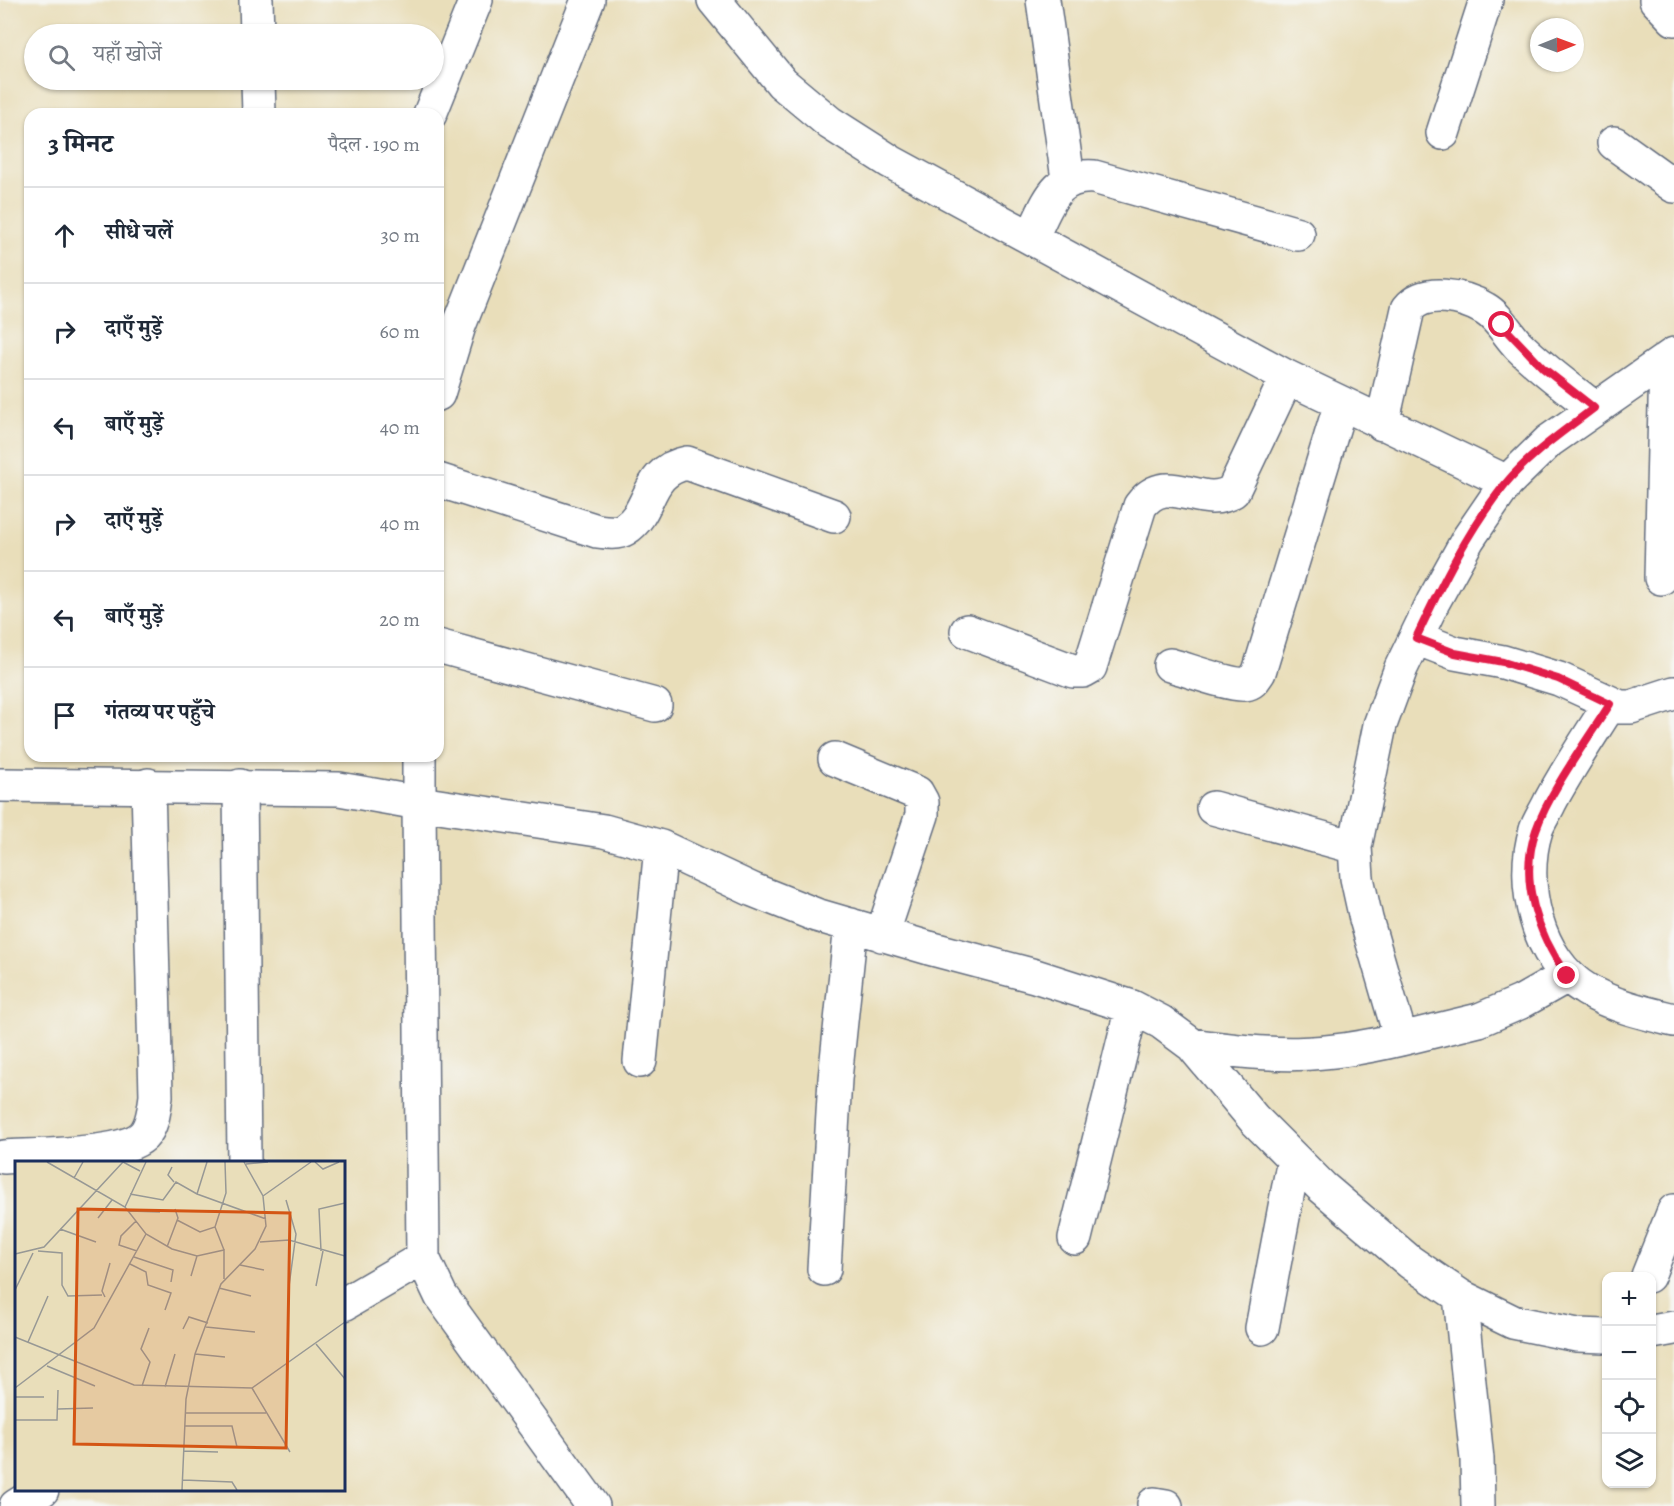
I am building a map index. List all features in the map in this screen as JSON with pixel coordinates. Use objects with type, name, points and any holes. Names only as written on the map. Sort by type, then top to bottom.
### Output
[{"type":"street","points":[[256,0],[257,24]]},
{"type":"street","points":[[444,79],[476,0]]},
{"type":"street","points":[[444,375],[459,326],[588,0]]},
{"type":"street","points":[[714,0],[782,83],[831,123],[891,162],[1287,377],[1507,482]]},
{"type":"street","points":[[1042,0],[1068,179]]},
{"type":"street","points":[[1443,133],[1486,0]]},
{"type":"street","points":[[1656,0],[1674,19]]},
{"type":"street","points":[[258,90],[259,108]]},
{"type":"street","points":[[432,108],[440,90]]},
{"type":"street","points":[[1614,143],[1674,186]]},
{"type":"street","points":[[1031,238],[1059,186],[1068,179],[1080,176],[1094,177],[1298,234]]},
{"type":"street","points":[[1382,424],[1408,309],[1416,300],[1424,297],[1461,299],[1485,309],[1543,368],[1594,408]]},
{"type":"street","points":[[1401,1039],[1366,919],[1357,878],[1355,847],[1380,725],[1401,668],[1468,539],[1507,482],[1549,441],[1670,358]]},
{"type":"street","points":[[1661,578],[1670,358]]},
{"type":"street","points":[[967,631],[1073,671],[1083,671],[1090,667],[1140,506],[1149,494],[1162,489],[1209,497],[1224,497],[1233,491],[1240,481],[1287,377]]},
{"type":"street","points":[[1170,664],[1232,682],[1244,684],[1254,680],[1259,672],[1341,403]]},
{"type":"street","points":[[444,482],[597,531],[613,532],[625,529],[636,516],[661,475],[672,466],[687,463],[834,516]]},
{"type":"street","points":[[1416,638],[1455,653],[1503,662],[1558,679],[1610,704],[1631,707],[1674,693]]},
{"type":"street","points":[[444,648],[655,705]]},
{"type":"street","points":[[1610,704],[1557,790],[1536,830],[1529,871],[1535,914],[1550,951],[1567,976],[1588,991],[1642,1013],[1674,1020]]},
{"type":"street","points":[[824,1269],[835,1079],[866,930],[922,815],[922,802],[917,793],[835,759]]},
{"type":"street","points":[[419,762],[423,1258],[441,1296],[593,1506]]},
{"type":"street","points":[[0,785],[240,786],[339,789],[604,831],[662,847],[753,890],[816,915],[1035,976],[1132,1007],[1161,1022],[1192,1045],[1254,1119],[1322,1187],[1410,1262],[1461,1296],[1513,1322],[1577,1335],[1602,1336]]},
{"type":"street","points":[[4,1157],[106,1150],[128,1145],[143,1135],[152,1120],[156,1096],[148,785]]},
{"type":"street","points":[[240,786],[244,1161]]},
{"type":"street","points":[[1213,808],[1355,847]]},
{"type":"street","points":[[640,1061],[662,847]]},
{"type":"street","points":[[1192,1045],[1254,1054],[1305,1056],[1354,1050],[1479,1020],[1521,1002],[1567,976]]},
{"type":"street","points":[[1075,1238],[1132,1007]]},
{"type":"street","points":[[1262,1328],[1294,1159]]},
{"type":"street","points":[[1649,1272],[1674,1211]]},
{"type":"street","points":[[345,1303],[423,1258]]},
{"type":"street","points":[[1461,1296],[1477,1459],[1478,1506]]},
{"type":"street","points":[[1656,1331],[1674,1328]]},
{"type":"street","points":[[16,1506],[40,1491]]},
{"type":"route","points":[[1502,325],[1518,345],[1543,368],[1594,408],[1549,441],[1507,482],[1468,539],[1416,638],[1455,653],[1529,669],[1558,679],[1610,704],[1557,790],[1536,830],[1529,871],[1535,914],[1550,951],[1567,976]]}]
